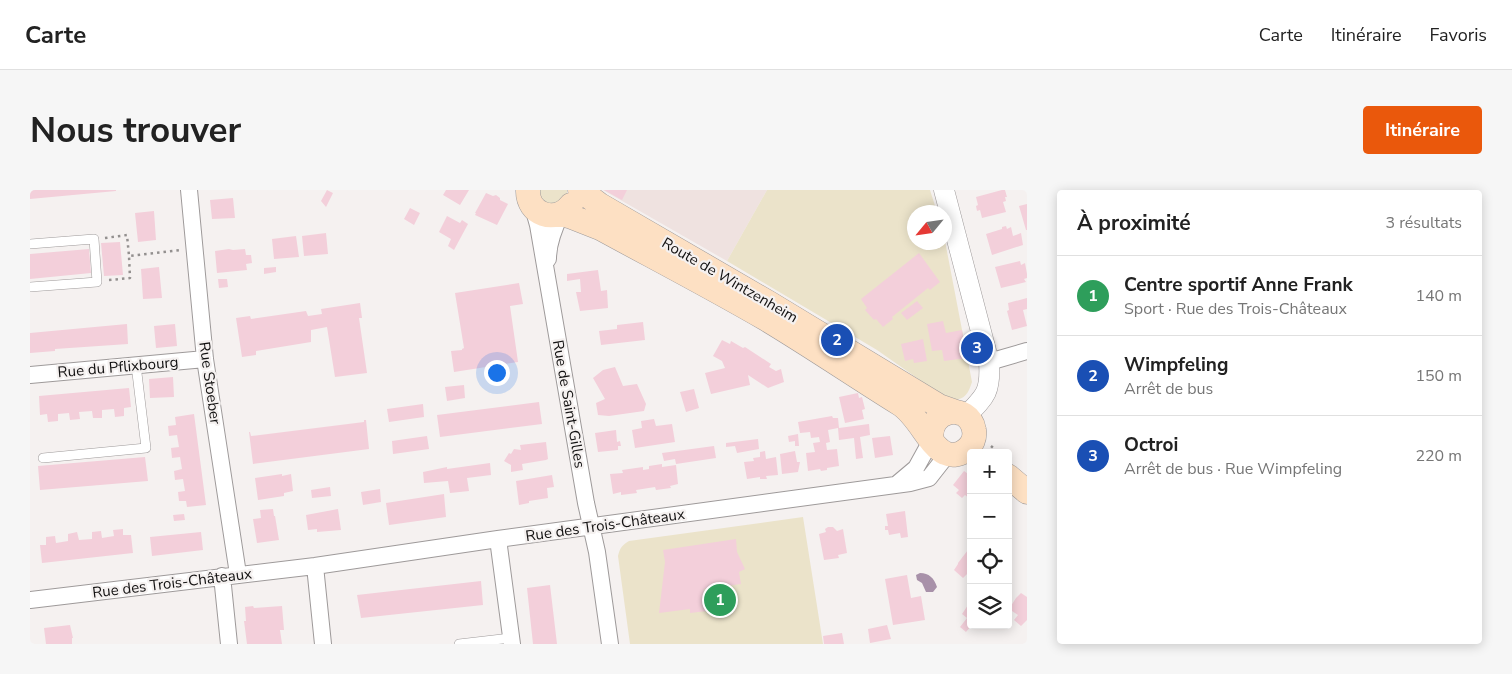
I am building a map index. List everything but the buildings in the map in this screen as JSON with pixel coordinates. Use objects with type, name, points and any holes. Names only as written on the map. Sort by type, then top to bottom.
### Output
[{"type":"main road","points":[[561,214],[572,204],[574,190]]},
{"type":"main road","name":"Route de Wintzenheim","points":[[580,190],[600,205],[769,303],[940,406],[962,414]]},
{"type":"main road","name":"Route de Wintzenheim","points":[[528,197],[538,212],[546,216],[561,214],[600,228],[766,319],[904,407],[940,448]]},
{"type":"main road","points":[[967,452],[961,454],[940,448],[931,433],[932,425],[937,418],[951,412],[962,414],[971,422],[976,449]]},
{"type":"main road","points":[[1012,479],[1027,492]]},
{"type":"street","name":"Rue Stoeber","points":[[189,190],[230,575],[229,644]]},
{"type":"street","points":[[944,190],[989,362],[990,378],[987,394],[962,414]]},
{"type":"street","name":"Rue de Saint-Gilles","points":[[528,197],[538,225],[586,503],[592,527],[610,644]]},
{"type":"street","name":"Rue de Saint-Gilles","points":[[548,281],[548,253],[555,226],[561,214]]},
{"type":"street","points":[[989,362],[1027,350]]},
{"type":"street","name":"Rue du Pflixbourg","points":[[30,375],[206,359]]},
{"type":"street","name":"Rue des Trois-Châteaux","points":[[30,600],[315,566],[498,539],[895,486],[929,478],[940,448]]},
{"type":"street","points":[[498,539],[511,641]]},
{"type":"street","points":[[315,566],[323,644]]},
{"type":"lane","points":[[30,244],[94,239],[97,282],[30,287]]},
{"type":"lane","points":[[43,458],[146,448],[136,365]]},
{"type":"lane","points":[[459,644],[511,641]]},
{"type":"path","points":[[94,239],[127,235],[129,256],[130,278],[97,282]]},
{"type":"path","points":[[129,256],[194,248]]},
{"type":"shaded area","points":[[536,190],[567,190],[567,197],[546,207]]},
{"type":"shaded area","points":[[603,190],[767,190],[727,261]]},
{"type":"shaded area","points":[[767,190],[930,190],[935,205],[907,205],[907,250],[947,250],[972,382],[968,392],[959,399],[944,397],[877,350],[727,261]]},
{"type":"shaded area","points":[[803,517],[823,644],[630,644],[618,556],[621,549],[629,541]]},
{"type":"shaded area","points":[[920,573],[929,575],[934,581],[937,587],[933,592],[926,592],[922,583],[917,580],[916,575]]},
{"type":"place","name":"Wimpfeling","points":[[837,340]]},
{"type":"place","name":"Octroi","points":[[977,348]]},
{"type":"place","name":"Centre sportif Anne Frank","points":[[720,600]]}]
